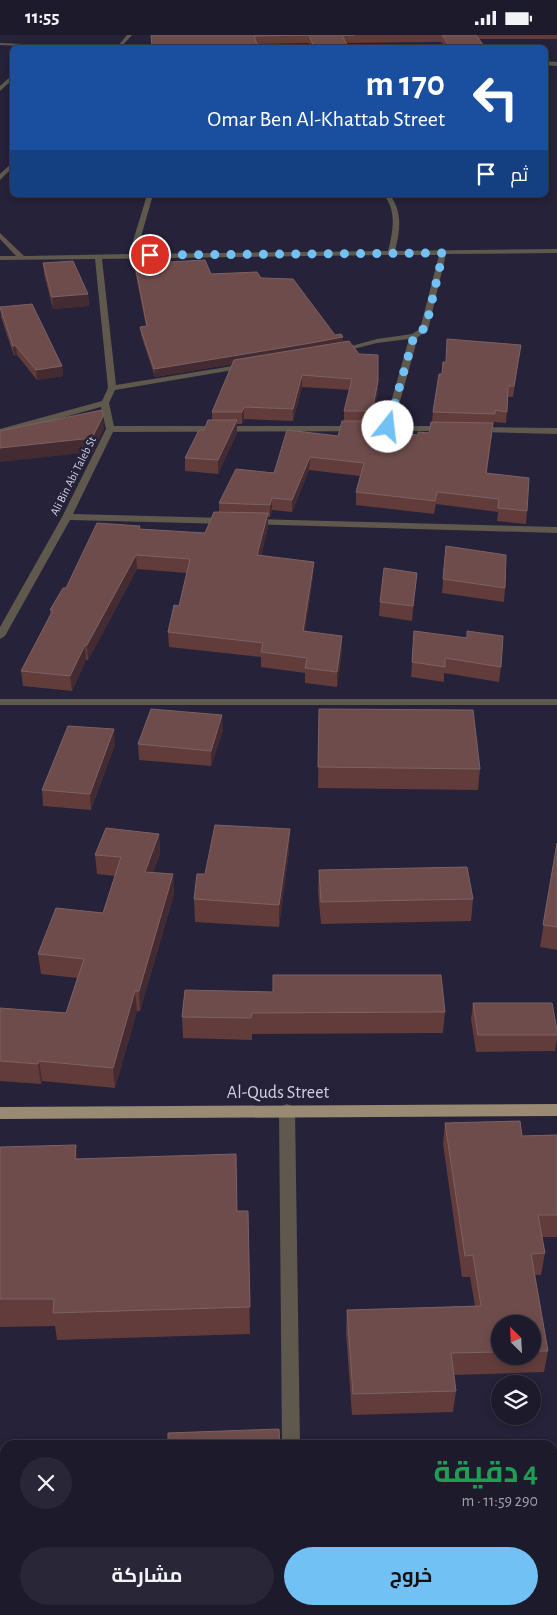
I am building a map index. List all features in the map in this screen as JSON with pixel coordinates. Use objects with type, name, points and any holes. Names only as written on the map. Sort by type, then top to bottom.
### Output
[{"type":"main road","name":"Al-Quds Street","points":[[0,1113],[557,1110]]},
{"type":"street","points":[[121,45],[130,35]]},
{"type":"street","points":[[0,45],[45,45]]},
{"type":"street","points":[[0,89],[10,79]]},
{"type":"street","points":[[0,178],[10,167]]},
{"type":"street","points":[[132,255],[149,197]]},
{"type":"street","points":[[390,197],[398,216],[391,254]]},
{"type":"street","points":[[0,235],[22,258]]},
{"type":"street","points":[[0,258],[557,251]]},
{"type":"street","points":[[328,352],[377,341],[414,336],[426,327],[443,253]]},
{"type":"street","points":[[0,432],[105,403],[112,388],[98,256]]},
{"type":"street","points":[[388,427],[414,336]]},
{"type":"street","points":[[112,388],[250,365]]},
{"type":"street","name":"Ali Bin Abi Taleb St","points":[[0,636],[67,517],[110,429],[105,403]]},
{"type":"street","points":[[110,429],[388,427],[456,429]]},
{"type":"street","points":[[466,429],[557,431]]},
{"type":"street","points":[[67,517],[557,530]]},
{"type":"street","points":[[0,702],[557,702]]},
{"type":"street","points":[[287,1111],[291,1440]]},
{"type":"building","points":[[151,35],[309,35],[254,36],[257,45],[152,45]]},
{"type":"building","points":[[309,35],[342,35],[347,45],[313,45]]},
{"type":"building","points":[[442,35],[476,35],[483,45],[449,45]]},
{"type":"building","points":[[205,260],[211,274],[257,272],[261,278],[293,279],[335,335],[341,334],[343,337],[154,369],[140,327],[147,326],[135,264]]},
{"type":"building","points":[[73,261],[88,294],[52,297],[43,263]]},
{"type":"building","points":[[32,304],[62,366],[36,370],[16,346],[13,346],[0,307]]},
{"type":"building","points":[[447,339],[521,345],[514,386],[508,386],[507,412],[495,410],[495,414],[433,412],[439,374],[442,374],[443,362],[446,362]]},
{"type":"building","points":[[349,341],[359,354],[378,355],[378,381],[372,411],[344,411],[352,379],[302,375],[293,409],[244,407],[242,412],[212,412],[234,360]]},
{"type":"building","points":[[102,410],[103,416],[92,438],[0,448],[0,431]]},
{"type":"building","points":[[208,420],[237,420],[218,460],[185,458],[199,430],[204,430]]},
{"type":"building","points":[[342,421],[370,421],[368,430],[418,435],[418,432],[429,433],[431,422],[493,423],[486,473],[529,478],[527,511],[498,508],[499,499],[437,492],[435,501],[356,492],[364,463],[310,457],[292,500],[272,498],[270,505],[219,503],[236,469],[274,473],[287,430],[338,436]]},
{"type":"building","points":[[214,512],[268,513],[257,555],[314,562],[303,631],[342,636],[337,672],[305,668],[307,658],[261,652],[263,643],[168,632],[174,605],[179,606],[190,559],[136,555],[87,645],[85,645],[70,676],[21,671],[53,610],[50,610],[63,588],[66,588],[97,523],[140,526],[139,529],[205,533]]},
{"type":"building","points":[[446,546],[506,555],[505,588],[443,579]]},
{"type":"building","points":[[384,568],[417,573],[413,606],[380,602]]},
{"type":"building","points":[[414,631],[467,638],[467,631],[503,636],[501,667],[445,658],[445,667],[412,662]]},
{"type":"building","points":[[151,709],[222,715],[211,751],[138,744]]},
{"type":"building","points":[[319,709],[473,710],[480,769],[318,767]]},
{"type":"building","points":[[68,726],[114,729],[90,794],[42,790]]},
{"type":"building","points":[[215,825],[290,829],[279,905],[194,899],[197,874],[205,874]]},
{"type":"building","points":[[106,828],[159,834],[145,872],[173,874],[139,991],[135,991],[113,1068],[39,1061],[38,1064],[0,1061],[0,1008],[66,1013],[84,959],[38,954],[56,908],[103,913],[121,857],[95,855]]},
{"type":"building","points":[[557,843],[557,927],[543,925]]},
{"type":"building","points":[[467,867],[473,899],[321,902],[319,870]]},
{"type":"building","points":[[273,975],[441,975],[445,1012],[252,1013],[251,1018],[182,1017],[185,990],[273,992]]},
{"type":"building","points":[[473,1003],[552,1003],[557,1035],[478,1035]]},
{"type":"building","points":[[520,1121],[522,1136],[557,1135],[557,1215],[538,1215],[545,1253],[531,1254],[548,1351],[541,1351],[541,1315],[491,1315],[491,1352],[451,1353],[456,1391],[353,1394],[347,1310],[481,1306],[473,1255],[465,1256],[445,1123]]},
{"type":"building","points":[[76,1145],[75,1159],[236,1154],[237,1211],[248,1211],[250,1307],[53,1313],[54,1299],[0,1299],[0,1147]]},
{"type":"building","points":[[279,1429],[280,1440],[168,1440],[168,1433]]},
{"type":"route","points":[[150,255],[443,253],[426,327],[414,336],[388,427]]}]
